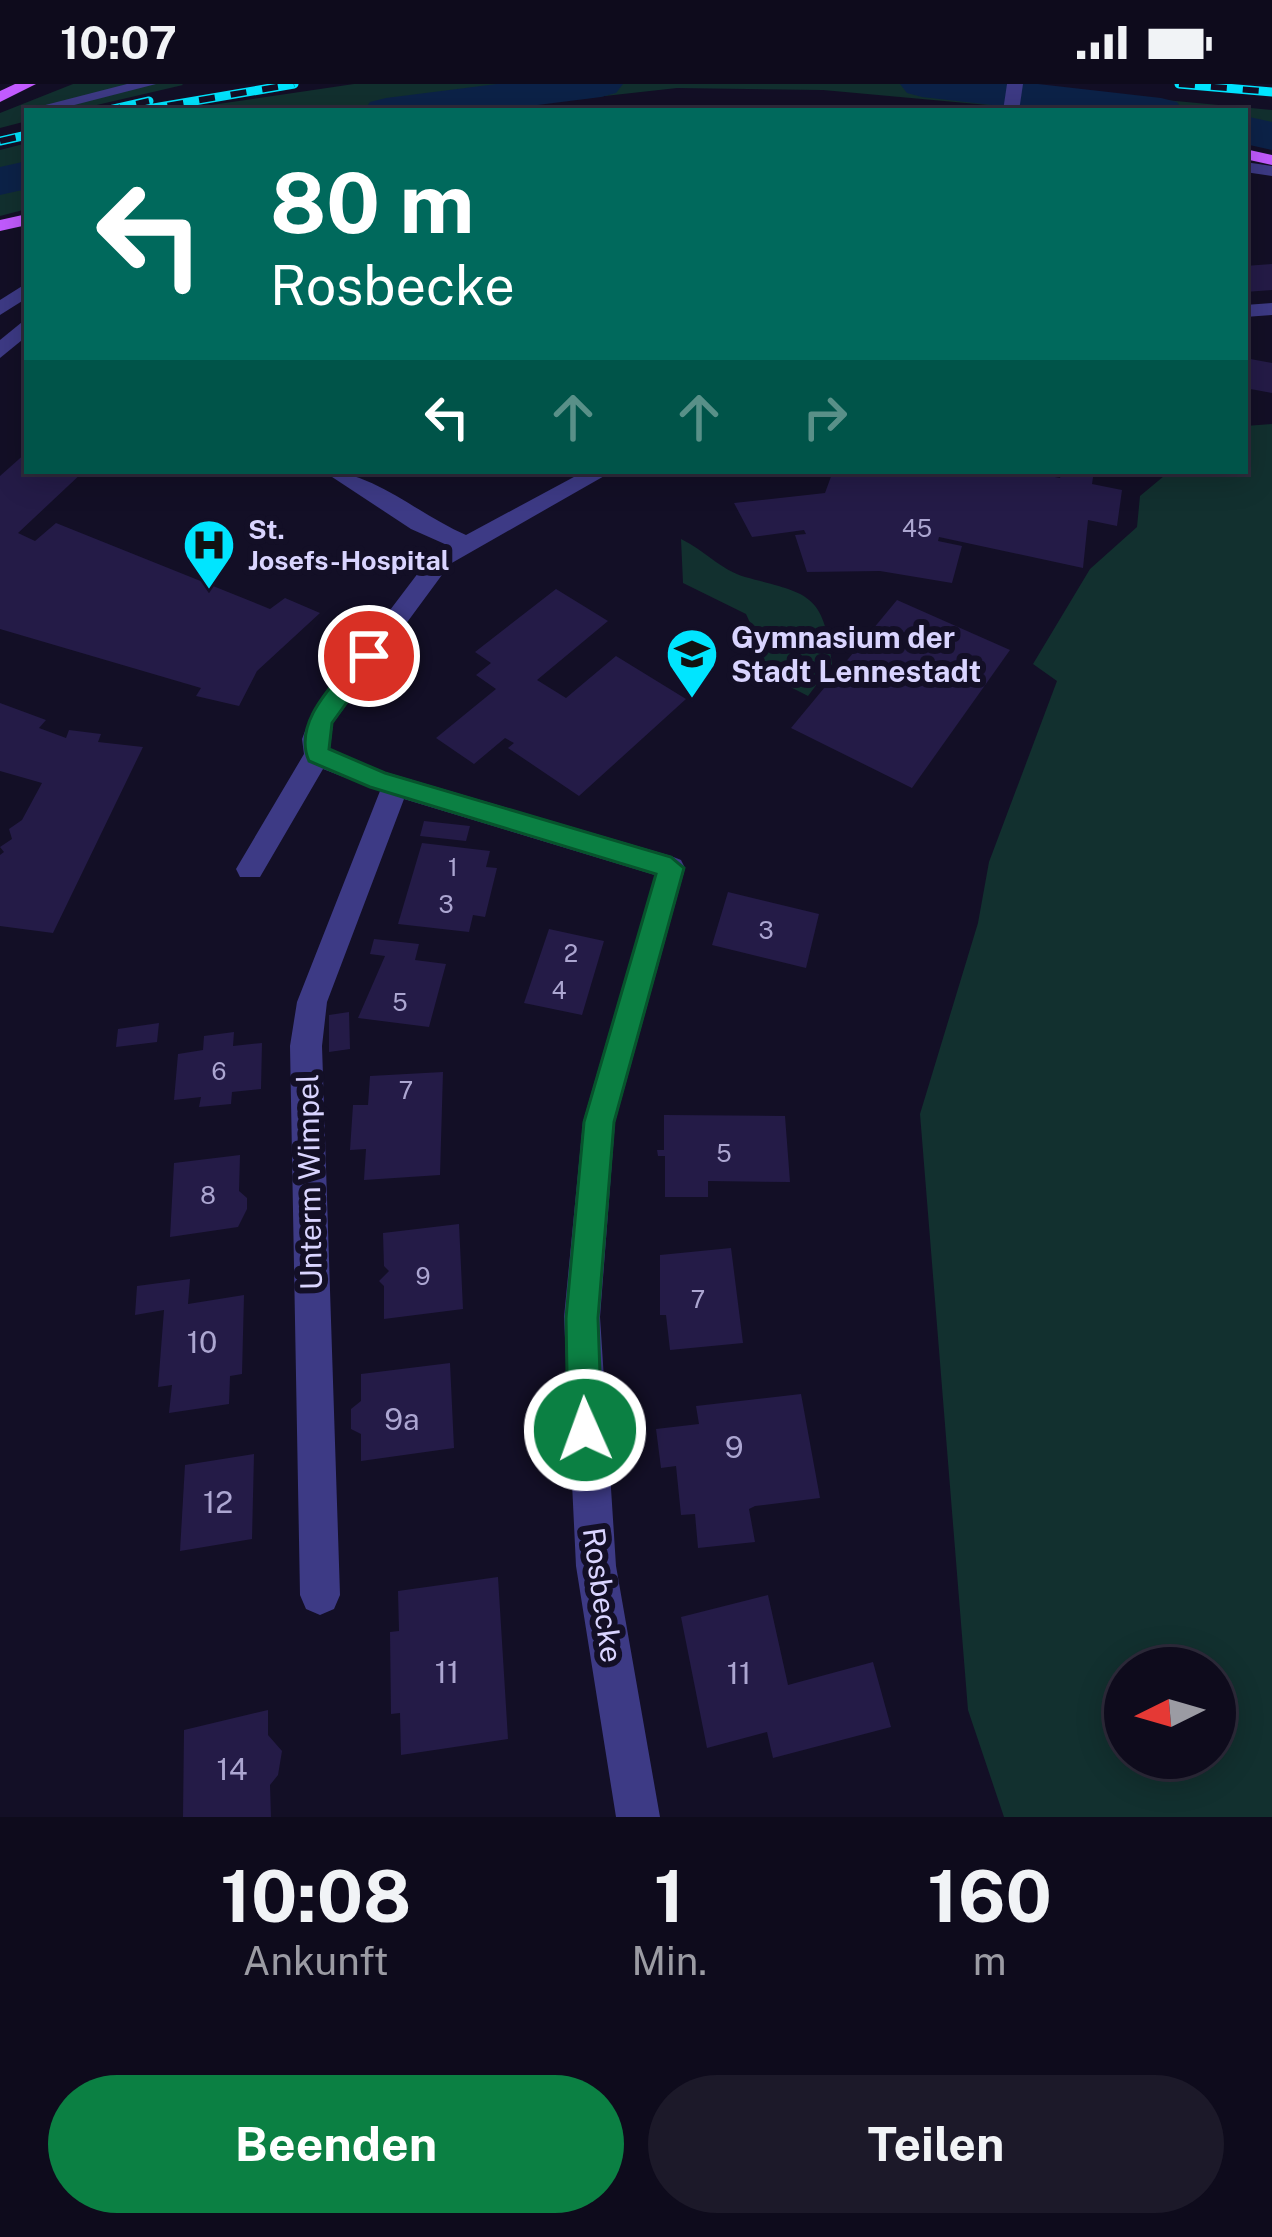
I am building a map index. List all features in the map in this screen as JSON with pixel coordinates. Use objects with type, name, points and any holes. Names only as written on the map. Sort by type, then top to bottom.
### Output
[{"type":"main road","points":[[0,97],[28,84]]},
{"type":"street","points":[[42,108],[148,84]]},
{"type":"street","points":[[0,352],[24,327]]},
{"type":"street","points":[[339,474],[419,524],[467,544]]},
{"type":"street","points":[[250,869],[317,754],[315,739],[321,720],[442,558],[596,474]]},
{"type":"street","name":"Rosbecke","points":[[317,754],[396,784],[671,868],[599,1122],[582,1318],[596,1566],[638,1817]]},
{"type":"street","name":"Unterm Wimpel","points":[[320,1595],[305,1046],[312,1002],[396,784]]},
{"type":"green space","points":[[73,84],[183,85],[84,108],[24,108],[24,122],[0,128],[0,113]]},
{"type":"green space","points":[[354,84],[1002,84],[999,106],[823,90],[677,88],[496,108],[190,108]]},
{"type":"green space","points":[[1026,87],[1272,110],[1272,148],[1248,143],[1248,108],[1026,105]]},
{"type":"green space","points":[[24,144],[24,210],[0,216],[0,150]]},
{"type":"green space","points":[[1272,424],[1272,1817],[1004,1817],[968,1710],[920,1114],[978,923],[989,862],[1057,681],[1033,664],[1090,569],[1137,527],[1140,496],[1166,474],[1248,474],[1248,426]]},
{"type":"green space","points":[[681,539],[728,570],[798,593],[818,609],[832,664],[808,696],[755,669],[761,647],[746,614],[683,583]]},
{"type":"building","points":[[1272,264],[1272,290],[1248,292],[1248,266]]},
{"type":"building","points":[[1248,359],[1272,363],[1272,393],[1248,389]]},
{"type":"building","points":[[24,455],[24,474],[81,474],[18,533],[35,541],[56,523],[270,609],[285,598],[320,613],[257,671],[239,706],[196,696],[201,688],[0,629],[0,476]]},
{"type":"building","points":[[832,474],[1039,474],[1060,478],[1061,474],[1094,474],[1092,484],[1122,490],[1117,526],[1088,520],[1083,568],[939,537],[938,541],[962,546],[952,583],[880,571],[807,572],[795,535],[806,534],[804,530],[752,537],[734,503],[825,493]]},
{"type":"building","points":[[556,589],[608,621],[537,680],[566,698],[616,656],[686,699],[579,796],[508,748],[514,743],[505,738],[474,764],[436,738],[496,689],[476,675],[491,663],[475,652]]},
{"type":"building","points":[[897,600],[1010,650],[912,788],[791,728]]},
{"type":"building","points":[[0,703],[46,720],[39,728],[66,738],[69,730],[101,734],[98,742],[143,747],[53,933],[0,926],[0,855],[4,852],[0,847],[12,839],[9,829],[22,820],[42,783],[0,771]]},
{"type":"building","points":[[424,821],[470,826],[466,841],[420,836]]},
{"type":"building","points":[[422,843],[490,851],[486,867],[497,868],[485,917],[473,915],[469,932],[398,924]]},
{"type":"building","points":[[728,892],[819,914],[806,968],[712,945]]},
{"type":"building","points":[[549,929],[604,941],[582,1015],[524,1003]]},
{"type":"building","points":[[374,939],[419,944],[415,960],[446,964],[429,1027],[358,1018],[385,956],[370,954]]},
{"type":"building","points":[[349,1012],[350,1049],[329,1052],[329,1015]]},
{"type":"building","points":[[159,1023],[157,1042],[116,1047],[118,1029]]},
{"type":"building","points":[[234,1032],[233,1046],[262,1043],[261,1089],[232,1092],[231,1104],[199,1107],[201,1097],[174,1100],[178,1054],[203,1050],[204,1036]]},
{"type":"building","points":[[443,1072],[440,1175],[364,1180],[366,1149],[350,1150],[353,1105],[368,1105],[370,1076]]},
{"type":"building","points":[[664,1115],[785,1116],[790,1182],[708,1181],[708,1197],[665,1197],[665,1156],[658,1156],[657,1150],[664,1150]]},
{"type":"building","points":[[240,1155],[239,1191],[247,1198],[247,1209],[238,1227],[170,1237],[174,1163]]},
{"type":"building","points":[[459,1224],[463,1309],[384,1319],[384,1286],[379,1281],[389,1271],[384,1266],[383,1233]]},
{"type":"building","points":[[731,1248],[743,1343],[670,1350],[666,1315],[660,1315],[660,1255]]},
{"type":"building","points":[[190,1279],[188,1304],[244,1295],[242,1374],[230,1376],[229,1404],[169,1413],[172,1385],[158,1387],[164,1310],[135,1315],[137,1286]]},
{"type":"building","points":[[450,1363],[454,1448],[361,1461],[361,1434],[351,1429],[351,1409],[361,1401],[361,1374]]},
{"type":"building","points":[[801,1394],[820,1498],[755,1506],[749,1509],[755,1542],[698,1548],[695,1514],[681,1515],[676,1466],[661,1468],[656,1429],[699,1424],[696,1406]]},
{"type":"building","points":[[254,1454],[252,1539],[180,1551],[185,1465]]},
{"type":"building","points":[[498,1577],[508,1739],[401,1755],[400,1713],[391,1714],[390,1632],[399,1631],[398,1591]]},
{"type":"building","points":[[768,1595],[788,1685],[873,1662],[891,1727],[773,1758],[767,1732],[707,1748],[681,1617]]},
{"type":"building","points":[[268,1710],[268,1735],[282,1751],[278,1775],[270,1785],[271,1817],[183,1817],[184,1730]]},
{"type":"waterway","points":[[410,108],[601,84]]},
{"type":"waterway","points":[[922,84],[1134,108]]},
{"type":"waterway","points":[[1248,131],[1272,136]]},
{"type":"waterway","points":[[0,181],[24,176]]},
{"type":"railway","points":[[154,108],[294,84]]},
{"type":"railway","points":[[1179,84],[1272,92]]},
{"type":"railway","points":[[118,108],[149,101]]},
{"type":"railway","points":[[0,141],[24,136]]},
{"type":"place","name":"St. Josefs-Hospital","points":[[209,591]]},
{"type":"place","name":"Gymnasium der Stadt Lennestadt","points":[[692,700]]},
{"type":"route","points":[[369,656],[321,720],[315,739],[317,754],[378,780],[671,868],[599,1122],[582,1318],[585,1430]]}]
